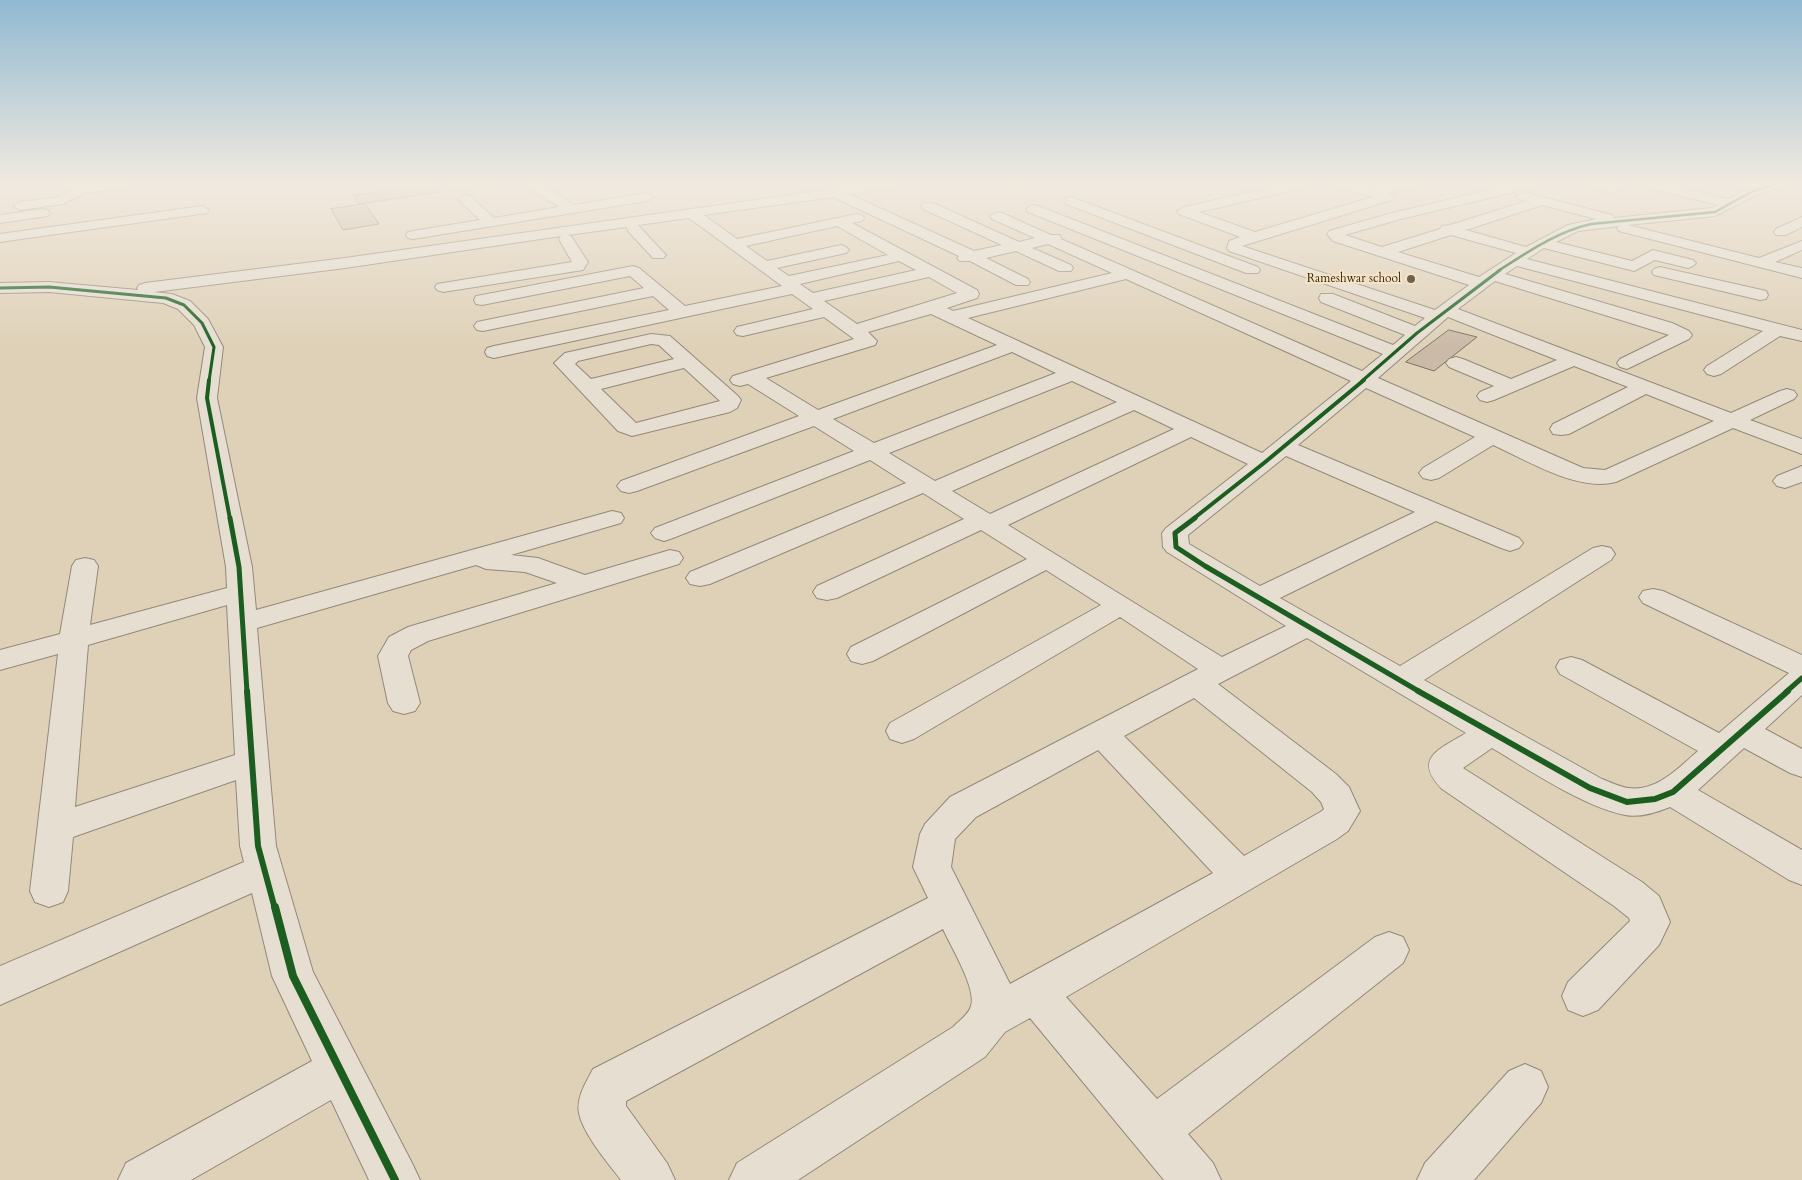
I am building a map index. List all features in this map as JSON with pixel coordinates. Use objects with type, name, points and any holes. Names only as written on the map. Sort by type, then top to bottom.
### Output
[{"type":"street","points":[[396,238],[420,257]]},
{"type":"street","points":[[166,298],[548,238]]},
{"type":"street","points":[[114,292],[506,248],[572,238]]},
{"type":"street","points":[[642,238],[658,255]]},
{"type":"street","points":[[716,387],[868,341],[764,266],[738,241],[731,238]]},
{"type":"street","points":[[738,241],[758,238]]},
{"type":"street","points":[[854,331],[932,308],[971,294],[869,238]]},
{"type":"street","points":[[933,238],[1022,282]]},
{"type":"street","points":[[999,238],[1065,268]]},
{"type":"street","points":[[810,299],[971,256],[1054,238]]},
{"type":"street","points":[[1107,238],[1396,353]]},
{"type":"street","points":[[1167,238],[1270,277]]},
{"type":"street","points":[[1251,238],[1234,244],[1234,248],[1442,314],[1573,360],[1802,447]]},
{"type":"street","points":[[1338,238],[1483,281],[1666,327],[1682,335],[1627,363]]},
{"type":"street","points":[[1382,252],[1425,238]]},
{"type":"street","points":[[1479,238],[1777,330],[1802,336]]},
{"type":"street","points":[[1555,238],[1483,281],[1417,333],[1396,353],[1283,448],[1175,533],[1176,547],[1491,733],[1590,788],[1627,802],[1655,800],[1673,792],[1802,678]]},
{"type":"street","points":[[1670,238],[1802,273]]},
{"type":"street","points":[[443,287],[577,267],[580,264],[566,239]]},
{"type":"street","points":[[1049,239],[1579,475],[1608,477],[1787,395]]},
{"type":"street","points":[[764,266],[878,243]]},
{"type":"street","points":[[1760,263],[1802,245]]},
{"type":"street","points":[[506,248],[536,250]]},
{"type":"street","points":[[555,252],[575,254]]},
{"type":"street","points":[[1529,252],[1634,266],[1760,295]]},
{"type":"street","points":[[1634,266],[1653,255],[1688,263]]},
{"type":"street","points":[[84,289],[289,256]]},
{"type":"street","points":[[494,352],[682,312],[902,256]]},
{"type":"street","points":[[482,300],[633,271],[682,312]]},
{"type":"street","points":[[950,317],[1127,274]]},
{"type":"street","points":[[1483,281],[1622,328]]},
{"type":"street","points":[[0,288],[49,287],[84,289],[166,298],[184,305],[202,322],[214,347],[207,398],[238,566],[258,846],[293,976],[395,1180]]},
{"type":"street","points":[[743,331],[832,314],[859,312],[963,288]]},
{"type":"street","points":[[483,326],[655,291]]},
{"type":"street","points":[[1316,294],[1417,333]]},
{"type":"street","points":[[932,308],[1189,430],[1264,463]]},
{"type":"street","points":[[1714,370],[1777,330]]},
{"type":"street","points":[[658,339],[664,340],[687,362],[731,400],[730,404],[723,408],[632,430],[564,363],[567,359],[658,339]]},
{"type":"street","points":[[629,486],[1012,346]]},
{"type":"street","points":[[1487,396],[1573,360]]},
{"type":"street","points":[[589,386],[687,362]]},
{"type":"street","points":[[1456,363],[1512,386]]},
{"type":"street","points":[[404,703],[393,656],[399,644],[418,634],[583,583],[872,452],[1071,374]]},
{"type":"street","points":[[750,377],[1121,605],[1208,676],[1324,783],[1337,796],[1342,811],[1335,821],[1324,829],[990,1018],[969,1042],[754,1180]]},
{"type":"street","points":[[1561,429],[1644,387]]},
{"type":"street","points":[[700,578],[930,487],[1133,403]]},
{"type":"street","points":[[827,592],[1189,430]]},
{"type":"street","points":[[1431,473],[1491,436]]},
{"type":"street","points":[[1283,448],[1510,543]]},
{"type":"street","points":[[1259,597],[1436,511]]},
{"type":"street","points":[[242,623],[612,518]]},
{"type":"street","points":[[1401,680],[1602,554]]},
{"type":"street","points":[[862,654],[1047,559]]},
{"type":"street","points":[[452,563],[494,560],[529,564],[583,583]]},
{"type":"street","points":[[49,891],[74,639],[85,566]]},
{"type":"street","points":[[0,660],[240,593]]},
{"type":"street","points":[[1653,597],[1802,667]]},
{"type":"street","points":[[902,731],[1121,605]]},
{"type":"street","points":[[990,1018],[994,999],[988,980],[932,868],[938,834],[963,807],[1208,676],[1309,626]]},
{"type":"street","points":[[1571,667],[1731,740],[1802,764]]},
{"type":"street","points":[[1101,733],[1240,876]]},
{"type":"street","points":[[1491,733],[1446,762],[1445,771],[1454,780],[1628,894],[1646,908],[1650,922],[1645,933],[1582,996]]},
{"type":"street","points":[[56,828],[251,762]]},
{"type":"street","points":[[1673,792],[1802,869]]},
{"type":"street","points":[[0,986],[265,870]]},
{"type":"street","points":[[650,1180],[602,1113],[603,1097],[609,1085],[951,905]]},
{"type":"street","points":[[1153,1131],[1389,950]]},
{"type":"street","points":[[1035,993],[1196,1180]]},
{"type":"street","points":[[144,1180],[340,1070]]},
{"type":"street","points":[[1442,1180],[1526,1087]]},
{"type":"building","points":[[1449,330],[1477,337],[1434,371],[1406,362]]},
{"type":"cycle path","points":[[1552,238],[1492,275],[1417,333],[1396,353],[1264,463],[1175,533],[1176,547],[1205,566],[1491,733],[1590,788],[1627,802],[1655,799],[1673,792],[1802,678]]},
{"type":"cycle path","points":[[0,288],[49,287],[166,298],[184,305],[202,323],[214,347],[207,398],[239,567],[258,846],[293,976],[395,1180]]},
{"type":"place","name":"Rameshwar school","points":[[1411,279]]}]
